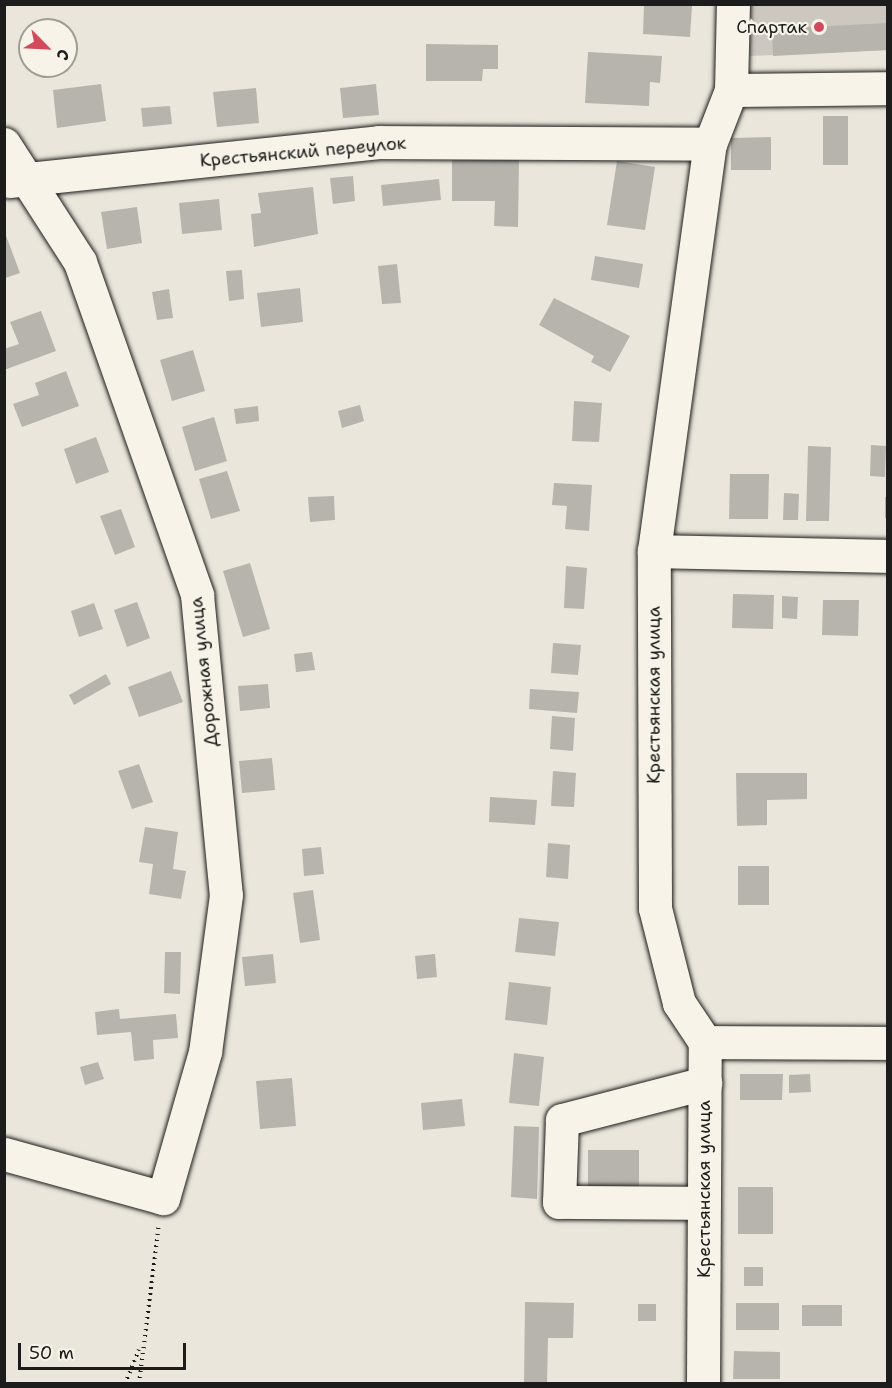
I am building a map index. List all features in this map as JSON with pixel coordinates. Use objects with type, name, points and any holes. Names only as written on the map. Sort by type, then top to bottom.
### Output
[{"type":"street","name":"Крестьянская улица","points":[[703,1383],[705,1042],[679,1003],[655,908],[654,550],[710,144],[731,90],[733,4]]},
{"type":"street","points":[[731,90],[888,88]]},
{"type":"street","name":"Крестьянский переулок","points":[[15,180],[379,142],[710,144]]},
{"type":"street","name":"Дорожная улица","points":[[4,144],[15,180],[80,262],[198,595],[226,895],[205,1052],[163,1198]]},
{"type":"street","points":[[654,550],[888,556]]},
{"type":"street","points":[[705,1042],[888,1043]]},
{"type":"street","points":[[704,1203],[559,1202],[562,1119],[705,1083]]},
{"type":"street","points":[[4,1154],[163,1198]]},
{"type":"path","points":[[139,1383],[141,1347],[163,1198]]},
{"type":"path","points":[[125,1383],[141,1347]]},
{"type":"shaded area","name":"Спартак","points":[[750,5],[887,5],[887,50],[750,56]]},
{"type":"building","points":[[644,4],[692,6],[690,37],[643,34]]},
{"type":"building","points":[[888,23],[888,50],[773,56],[772,29]]},
{"type":"building","points":[[426,44],[498,45],[498,69],[483,69],[482,81],[426,81]]},
{"type":"building","points":[[588,52],[662,56],[660,83],[650,82],[649,106],[585,103]]},
{"type":"building","points":[[101,84],[106,121],[57,128],[53,90]]},
{"type":"building","points":[[376,84],[379,115],[343,118],[340,88]]},
{"type":"building","points":[[256,88],[259,123],[217,127],[213,92]]},
{"type":"building","points":[[170,106],[172,124],[143,127],[141,108]]},
{"type":"building","points":[[823,116],[848,116],[848,165],[823,165]]},
{"type":"building","points":[[771,137],[771,170],[731,170],[731,138]]},
{"type":"building","points":[[452,160],[519,160],[518,227],[494,226],[495,201],[452,201]]},
{"type":"building","points":[[617,161],[655,167],[645,230],[607,225]]},
{"type":"building","points":[[353,176],[355,201],[333,204],[330,178]]},
{"type":"building","points":[[439,179],[441,200],[383,206],[381,185]]},
{"type":"building","points":[[313,187],[318,234],[254,247],[251,214],[261,213],[258,193]]},
{"type":"building","points":[[219,199],[222,230],[182,234],[179,203]]},
{"type":"building","points":[[137,207],[142,243],[107,249],[101,212]]},
{"type":"building","points":[[5,233],[20,273],[5,278]]},
{"type":"building","points":[[595,256],[643,264],[639,288],[591,280]]},
{"type":"building","points":[[397,264],[401,303],[382,304],[378,266]]},
{"type":"building","points":[[242,270],[244,299],[229,301],[226,271]]},
{"type":"building","points":[[300,288],[303,322],[261,327],[257,293]]},
{"type":"building","points":[[169,289],[173,318],[157,320],[152,292]]},
{"type":"building","points":[[554,298],[630,336],[610,372],[591,362],[594,356],[539,325]]},
{"type":"building","points":[[41,311],[56,351],[4,370],[4,349],[19,344],[10,322]]},
{"type":"building","points":[[193,350],[205,391],[172,401],[160,360]]},
{"type":"building","points":[[66,371],[79,406],[22,427],[13,404],[39,395],[35,383]]},
{"type":"building","points":[[574,401],[602,403],[599,442],[572,441]]},
{"type":"building","points":[[360,405],[364,421],[342,428],[338,411]]},
{"type":"building","points":[[258,406],[259,421],[236,424],[234,409]]},
{"type":"building","points":[[214,417],[227,461],[195,471],[182,427]]},
{"type":"building","points":[[96,437],[109,472],[76,484],[64,449]]},
{"type":"building","points":[[871,445],[886,446],[885,477],[870,476]]},
{"type":"building","points":[[808,446],[831,447],[829,521],[806,521]]},
{"type":"building","points":[[227,471],[240,511],[211,519],[199,479]]},
{"type":"building","points":[[730,474],[769,474],[768,519],[729,519]]},
{"type":"building","points":[[554,483],[592,485],[589,531],[565,529],[567,506],[552,505]]},
{"type":"building","points":[[784,493],[799,494],[798,520],[783,520]]},
{"type":"building","points":[[334,496],[335,520],[310,522],[308,497]]},
{"type":"building","points":[[885,497],[888,497],[888,518],[885,518]]},
{"type":"building","points":[[121,509],[135,547],[115,555],[100,516]]},
{"type":"building","points":[[250,563],[270,629],[243,637],[223,571]]},
{"type":"building","points":[[566,566],[587,568],[584,609],[564,608]]},
{"type":"building","points":[[733,594],[774,595],[773,629],[732,628]]},
{"type":"building","points":[[782,596],[798,597],[797,619],[782,618]]},
{"type":"building","points":[[823,600],[859,600],[858,636],[822,635]]},
{"type":"building","points":[[137,602],[150,638],[127,647],[114,610]]},
{"type":"building","points":[[94,603],[103,629],[79,637],[71,611]]},
{"type":"building","points":[[553,643],[581,645],[578,675],[551,673]]},
{"type":"building","points":[[312,652],[315,670],[296,672],[294,654]]},
{"type":"building","points":[[171,671],[183,702],[139,717],[128,687]]},
{"type":"building","points":[[106,674],[111,684],[74,705],[69,695]]},
{"type":"building","points":[[268,684],[270,708],[240,711],[238,686]]},
{"type":"building","points":[[530,689],[579,692],[577,713],[529,709]]},
{"type":"building","points":[[552,716],[575,718],[573,751],[550,749]]},
{"type":"building","points":[[272,758],[275,790],[242,793],[239,761]]},
{"type":"building","points":[[139,764],[153,802],[132,809],[118,771]]},
{"type":"building","points":[[553,771],[576,773],[574,807],[551,806]]},
{"type":"building","points":[[736,773],[807,773],[807,799],[767,800],[767,825],[737,826]]},
{"type":"building","points":[[490,797],[537,800],[535,825],[489,822]]},
{"type":"building","points":[[145,827],[178,832],[173,869],[186,871],[181,899],[149,894],[153,864],[139,862]]},
{"type":"building","points":[[548,843],[570,845],[568,879],[546,877]]},
{"type":"building","points":[[321,847],[324,874],[304,876],[302,849]]},
{"type":"building","points":[[738,866],[769,866],[769,905],[738,905]]},
{"type":"building","points":[[313,890],[320,940],[300,943],[293,893]]},
{"type":"building","points":[[519,918],[559,922],[555,956],[515,952]]},
{"type":"building","points":[[165,952],[181,952],[180,994],[164,993]]},
{"type":"building","points":[[273,954],[276,983],[245,986],[242,957]]},
{"type":"building","points":[[435,954],[437,977],[417,979],[415,956]]},
{"type":"building","points":[[509,982],[551,987],[547,1025],[505,1020]]},
{"type":"building","points":[[119,1009],[120,1019],[176,1014],[178,1038],[153,1040],[154,1059],[134,1061],[131,1032],[97,1035],[95,1012]]},
{"type":"building","points":[[514,1053],[544,1057],[539,1106],[509,1103]]},
{"type":"building","points":[[98,1062],[104,1079],[85,1085],[80,1067]]},
{"type":"building","points":[[740,1074],[783,1074],[782,1100],[740,1100]]},
{"type":"building","points":[[810,1074],[811,1092],[789,1093],[789,1075]]},
{"type":"building","points":[[292,1078],[296,1126],[260,1129],[256,1081]]},
{"type":"building","points":[[462,1099],[465,1126],[423,1130],[421,1103]]},
{"type":"building","points":[[514,1126],[539,1127],[537,1199],[511,1197]]},
{"type":"building","points":[[588,1150],[639,1150],[639,1188],[588,1188]]},
{"type":"building","points":[[738,1187],[773,1187],[773,1234],[738,1234]]},
{"type":"building","points":[[744,1267],[763,1267],[763,1286],[744,1286]]},
{"type":"building","points":[[525,1302],[574,1303],[573,1338],[548,1338],[547,1384],[524,1384]]},
{"type":"building","points":[[736,1303],[779,1303],[779,1330],[736,1330]]},
{"type":"building","points":[[638,1304],[656,1304],[656,1321],[638,1321]]},
{"type":"building","points":[[802,1305],[842,1305],[842,1326],[802,1326]]},
{"type":"building","points":[[734,1351],[780,1352],[780,1379],[733,1379]]},
{"type":"place","name":"Спартак","points":[[819,27]]}]
